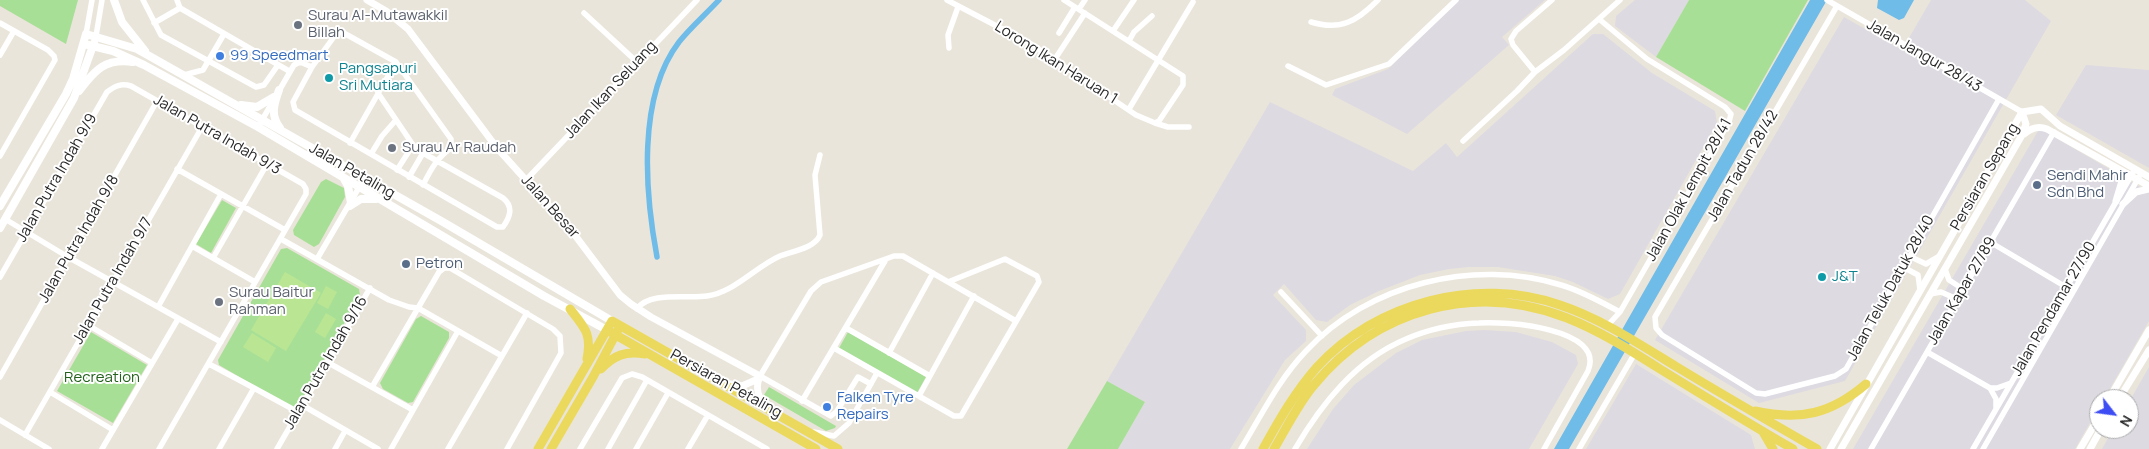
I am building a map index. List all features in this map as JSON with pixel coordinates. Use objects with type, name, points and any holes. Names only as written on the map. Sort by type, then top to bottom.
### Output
[{"type":"main road","points":[[114,0],[122,22],[150,56]]},
{"type":"main road","name":"Jalan Petaling","points":[[86,34],[128,45],[184,74],[616,323]]},
{"type":"main road","points":[[0,206],[66,94],[86,34]]},
{"type":"main road","points":[[74,98],[96,36]]},
{"type":"main road","name":"Jalan Petaling","points":[[84,44],[128,57],[258,127],[611,332]]},
{"type":"main road","points":[[0,228],[74,98],[95,71],[109,62],[126,61],[144,65]]},
{"type":"main road","points":[[279,90],[274,103],[273,116],[283,131]]},
{"type":"main road","points":[[236,105],[257,107],[274,98]]},
{"type":"main road","points":[[343,178],[349,188],[350,204],[361,199],[380,199]]},
{"type":"main road","points":[[1263,449],[1292,400],[1318,366],[1348,338],[1386,316],[1440,298],[1507,293],[1559,304],[1607,326],[1633,352],[1793,449]]},
{"type":"main road","points":[[1274,449],[1314,386],[1342,356],[1365,338],[1410,315],[1452,305],[1490,302],[1551,312],[1636,343],[1817,449]]},
{"type":"main road","points":[[570,309],[583,324],[588,337],[589,351],[583,371]]},
{"type":"main road","points":[[538,449],[583,371],[616,323]]},
{"type":"main road","name":"Persiaran Petaling","points":[[616,323],[808,430],[838,449]]},
{"type":"main road","points":[[551,449],[593,377],[611,332]]},
{"type":"main road","name":"Persiaran Petaling","points":[[611,332],[816,449]]},
{"type":"main road","points":[[593,377],[618,355],[630,352],[650,354]]},
{"type":"main road","points":[[1748,409],[1782,416],[1820,412],[1843,403],[1866,384]]},
{"type":"main road","points":[[1762,431],[1773,449]]},
{"type":"street","points":[[86,34],[92,0]]},
{"type":"street","points":[[96,36],[102,0]]},
{"type":"street","points":[[143,0],[161,35],[256,88],[264,85],[278,64]]},
{"type":"street","points":[[176,0],[180,8],[289,71]]},
{"type":"street","name":"Jalan Besar","points":[[367,0],[386,11],[408,29],[484,132],[572,230],[620,295],[637,309],[759,378]]},
{"type":"street","name":"Jalan Ikan Seluang","points":[[526,180],[697,0]]},
{"type":"street","name":"Lorong Ikan Haruan 1","points":[[947,0],[991,22],[1055,59],[1110,98],[1144,119],[1168,127],[1189,127]]},
{"type":"street","points":[[1064,0],[1182,74],[1184,79],[1183,85],[1162,117],[1155,122]]},
{"type":"street","points":[[1055,59],[1085,0]]},
{"type":"street","points":[[1114,31],[1134,0]]},
{"type":"street","points":[[1311,22],[1330,26],[1356,20],[1378,0]]},
{"type":"street","points":[[1288,66],[1326,85],[1378,69],[1389,64],[1456,0]]},
{"type":"street","points":[[1535,72],[1511,40],[1516,31],[1552,0]]},
{"type":"street","points":[[1463,141],[1535,72],[1564,50],[1620,0]]},
{"type":"street","points":[[1129,109],[1193,2]]},
{"type":"street","name":"Jalan Jangur 28/43","points":[[1831,3],[2022,112]]},
{"type":"street","name":"Jalan Tadun 28/42","points":[[1656,328],[1655,318],[1831,3]]},
{"type":"street","points":[[949,48],[948,35],[958,7]]},
{"type":"street","points":[[154,23],[180,8]]},
{"type":"street","points":[[1060,33],[1080,10]]},
{"type":"street","points":[[584,13],[637,62]]},
{"type":"street","points":[[1129,41],[1134,32],[1152,16]]},
{"type":"street","name":"Jalan Olak Lempit 28/41","points":[[1599,19],[1647,59],[1725,107],[1731,114],[1729,122],[1620,312],[1607,326]]},
{"type":"street","points":[[0,23],[48,50],[55,60],[0,156]]},
{"type":"street","points":[[0,55],[14,31]]},
{"type":"street","points":[[378,93],[413,145],[422,154],[436,161],[503,198],[508,204],[510,216],[503,227],[497,227],[423,185],[409,177],[371,154],[350,143],[293,108],[293,102],[312,67],[331,38],[339,32],[396,62],[452,142],[451,148],[436,161],[423,185]]},
{"type":"street","points":[[184,74],[199,72],[208,62],[224,34]]},
{"type":"street","points":[[258,127],[289,71],[300,62],[312,67]]},
{"type":"street","points":[[350,143],[396,62]]},
{"type":"street","name":"Jalan Putra Indah 9/3","points":[[120,84],[131,86],[303,184],[306,188],[306,194],[286,230]]},
{"type":"street","name":"Jalan Putra Indah 9/9","points":[[0,277],[107,92],[120,84]]},
{"type":"street","name":"Jalan Teluk Datuk 28/40","points":[[1656,328],[1662,336],[1756,392],[1766,394],[1835,376],[1846,369],[1998,99]]},
{"type":"street","name":"Jalan Putra Indah 9/8","points":[[0,378],[157,101]]},
{"type":"street","points":[[2022,112],[2041,108],[2060,126],[2136,174],[2149,188],[2136,192],[2120,202]]},
{"type":"street","name":"Persiaran Sepang","points":[[1841,449],[2022,135],[2026,124],[2022,112]]},
{"type":"street","name":"Persiaran Sepang","points":[[1830,449],[2022,112]]},
{"type":"street","points":[[371,154],[382,136],[396,120]]},
{"type":"street","name":"Jalan Putra Indah 9/7","points":[[25,435],[202,126]]},
{"type":"street","points":[[2022,135],[2028,130],[2038,127],[2054,132],[2115,167],[2149,177]]},
{"type":"street","name":"Jalan Kapar 27/89","points":[[1871,449],[2054,132]]},
{"type":"street","points":[[397,170],[413,145]]},
{"type":"street","points":[[409,177],[422,154]]},
{"type":"street","points":[[637,309],[644,302],[671,297],[707,296],[731,288],[765,264],[814,243],[820,235],[815,175],[820,155]]},
{"type":"street","points":[[213,258],[266,164]]},
{"type":"street","points":[[2115,167],[2122,181],[2120,202]]},
{"type":"street","points":[[159,449],[286,230],[177,169]]},
{"type":"street","points":[[1987,174],[1996,179]]},
{"type":"street","name":"Jalan Pendamar 27/90","points":[[1983,449],[2136,174]]},
{"type":"street","points":[[318,259],[364,179]]},
{"type":"street","points":[[158,307],[221,194]]},
{"type":"street","name":"Jalan Pendamar 27/90","points":[[1973,449],[2066,287],[2120,202]]},
{"type":"street","points":[[5,219],[68,257],[222,342]]},
{"type":"street","name":"Jalan Putra Indah 9/16","points":[[277,449],[370,288],[281,239]]},
{"type":"street","points":[[1990,242],[2066,287]]},
{"type":"street","points":[[192,246],[255,282]]},
{"type":"street","points":[[768,408],[758,395],[759,378],[811,292],[817,285],[885,261],[894,256],[903,256],[1016,321]]},
{"type":"street","points":[[1910,256],[1926,264],[1940,256]]},
{"type":"street","points":[[834,348],[954,416],[961,416],[1039,282],[1037,276],[1002,259],[948,282]]},
{"type":"street","points":[[802,401],[885,261]]},
{"type":"street","points":[[1903,267],[1918,275],[1920,290]]},
{"type":"street","points":[[372,387],[439,272],[444,268],[450,268],[558,333],[562,349],[507,449]]},
{"type":"street","points":[[1945,269],[1949,280],[1963,289]]},
{"type":"street","points":[[889,353],[933,273]]},
{"type":"street","points":[[1241,449],[1287,374],[1306,350],[1357,311],[1390,294],[1459,276],[1483,274],[1508,275],[1560,284],[1582,292],[1620,312]]},
{"type":"street","points":[[370,288],[400,305],[418,308],[502,356]]},
{"type":"street","points":[[1281,292],[1322,336]]},
{"type":"street","points":[[1930,294],[1942,292],[1957,299]]},
{"type":"street","points":[[919,396],[974,296]]},
{"type":"street","points":[[448,449],[527,313]]},
{"type":"street","points":[[102,449],[178,319]]},
{"type":"street","points":[[1295,449],[1322,406],[1368,360],[1386,349],[1424,332],[1479,323],[1510,323],[1542,328],[1566,336],[1586,347],[1591,360],[1588,370],[1544,449]]},
{"type":"street","points":[[88,325],[152,362]]},
{"type":"street","points":[[846,328],[930,376]]},
{"type":"street","points":[[2115,389],[2149,330]]},
{"type":"street","points":[[391,449],[458,331]]},
{"type":"street","points":[[2125,389],[2149,350]]},
{"type":"street","points":[[1579,449],[1633,352]]},
{"type":"street","points":[[1927,352],[1990,388],[1997,388],[2011,383]]},
{"type":"street","points":[[327,362],[413,410]]},
{"type":"street","points":[[209,364],[298,412]]},
{"type":"street","points":[[808,430],[830,436],[840,433],[849,422],[877,373]]},
{"type":"street","points":[[580,449],[622,378],[632,374],[647,380],[767,449]]},
{"type":"street","points":[[722,382],[736,387],[759,378],[831,416],[836,413],[858,377],[871,384]]},
{"type":"street","points":[[608,449],[647,380]]},
{"type":"street","points":[[219,449],[254,388]]},
{"type":"street","points":[[1990,388],[1996,399],[1996,409]]},
{"type":"street","points":[[50,392],[113,430]]},
{"type":"street","points":[[636,449],[668,393]]},
{"type":"street","points":[[302,405],[378,449]]},
{"type":"street","points":[[688,449],[708,416]]},
{"type":"street","points":[[0,420],[49,449]]},
{"type":"street","points":[[335,449],[345,431]]},
{"type":"street","points":[[2080,449],[2089,434]]},
{"type":"shaded area","points":[[1459,0],[1545,0],[1502,37],[1509,45],[1407,134],[1332,95],[1335,89],[1388,69]]},
{"type":"shaded area","points":[[1635,0],[1689,0],[1656,57],[1615,26],[1616,16]]},
{"type":"shaded area","points":[[1931,0],[2025,0],[2051,21],[1845,381],[1759,403],[1655,340],[1844,17],[1902,50]]},
{"type":"shaded area","points":[[1593,34],[1603,34],[1652,73],[1715,111],[1717,123],[1620,294],[1608,299],[1573,282],[1555,276],[1498,267],[1469,267],[1420,275],[1350,305],[1327,322],[1316,320],[1284,284],[1273,295],[1306,330],[1306,341],[1285,360],[1230,449],[1118,449],[1145,402],[1107,381],[1270,102],[1413,171],[1446,143],[1457,157]]},
{"type":"shaded area","points":[[2086,65],[2149,70],[2149,168],[2056,115]]},
{"type":"shaded area","points":[[2038,131],[2044,131],[2149,192],[2149,321],[2110,389],[2089,389],[2089,424],[2075,449],[1853,449]]},
{"type":"shaded area","points":[[1466,331],[1516,332],[1552,342],[1576,355],[1578,364],[1529,449],[1307,449],[1333,409],[1354,385],[1396,353],[1422,340]]},
{"type":"shaded area","points":[[1636,364],[1751,435],[1755,449],[1586,449]]},
{"type":"shaded area","points":[[2149,367],[2149,449],[2102,449],[2108,439],[2139,439],[2139,389],[2136,389]]},
{"type":"green space","points":[[0,0],[78,0],[66,44],[0,6]]},
{"type":"green space","points":[[1689,0],[1808,0],[1745,111],[1656,57]]},
{"type":"green space","points":[[326,179],[344,188],[345,197],[319,244],[314,247],[294,235],[293,230],[321,182]]},
{"type":"green space","points":[[222,200],[236,208],[211,253],[196,244]]},
{"type":"green space","points":[[287,248],[359,289],[360,295],[296,410],[219,365],[218,360],[281,249]]},
{"type":"green space","points":[[285,272],[321,293],[286,351],[251,330]]},
{"type":"green space","points":[[326,286],[337,292],[328,309],[317,303]]},
{"type":"green space","points":[[326,313],[336,319],[325,338],[315,332]]},
{"type":"green space","points":[[421,316],[449,332],[449,338],[413,402],[408,403],[383,389],[380,383],[416,319]]},
{"type":"green space","name":"Recreation","points":[[91,332],[147,365],[113,423],[57,391]]},
{"type":"green space","points":[[848,332],[926,377],[917,393],[839,348]]},
{"type":"green space","points":[[252,333],[276,348],[268,362],[243,347]]},
{"type":"green space","points":[[1107,381],[1145,402],[1118,449],[1067,449]]},
{"type":"green space","points":[[769,387],[836,426],[835,428],[826,431],[764,395]]},
{"type":"water","points":[[1810,0],[1827,0],[1569,449],[1554,449]]},
{"type":"water","points":[[1878,0],[1914,0],[1904,18],[1899,20],[1877,8]]},
{"type":"waterway","points":[[657,257],[649,204],[648,175],[650,117],[656,90],[666,64],[679,42],[719,0]]},
{"type":"place","name":"Surau Al-Mutawakkil Billah","points":[[298,25]]},
{"type":"place","name":"99 Speedmart","points":[[220,56]]},
{"type":"place","name":"Pangsapuri Sri Mutiara","points":[[329,78]]},
{"type":"place","name":"Surau Ar Raudah","points":[[392,148]]},
{"type":"place","name":"Sendi Mahir Sdn Bhd","points":[[2037,185]]},
{"type":"place","name":"Petron","points":[[406,264]]},
{"type":"place","name":"J&T","points":[[1822,277]]},
{"type":"place","name":"Surau Baitur Rahman","points":[[219,302]]},
{"type":"place","name":"Falken Tyre Repairs","points":[[827,407]]}]
